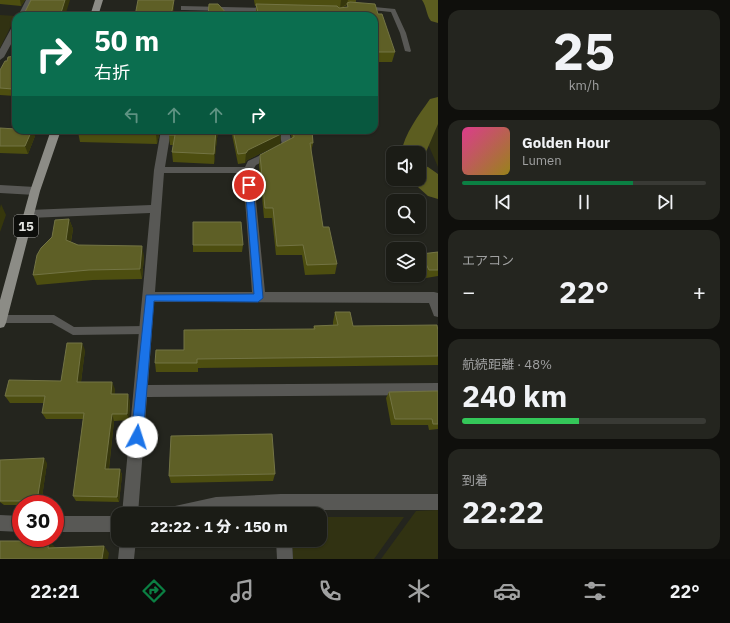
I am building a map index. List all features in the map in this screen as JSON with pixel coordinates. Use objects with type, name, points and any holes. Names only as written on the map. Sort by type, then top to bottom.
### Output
[{"type":"main road","points":[[95,12],[99,0]]},
{"type":"main road","name":"15","points":[[0,321],[35,191],[55,134]]},
{"type":"street","points":[[24,12],[30,0]]},
{"type":"street","points":[[184,8],[245,12]]},
{"type":"street","points":[[267,12],[282,10]]},
{"type":"street","points":[[0,58],[12,35]]},
{"type":"street","points":[[0,58],[11,57]]},
{"type":"street","points":[[131,507],[157,209],[159,170],[165,134]]},
{"type":"street","points":[[258,298],[248,170],[252,163],[287,146],[285,134]]},
{"type":"street","points":[[159,170],[248,170]]},
{"type":"street","points":[[0,189],[35,191]]},
{"type":"street","points":[[29,214],[99,210],[157,209]]},
{"type":"street","points":[[149,297],[436,297],[438,312]]},
{"type":"street","points":[[141,391],[438,389]]},
{"type":"street","points":[[308,507],[438,502]]},
{"type":"street","points":[[207,507],[216,505],[260,507]]},
{"type":"street","points":[[0,523],[12,524]]},
{"type":"street","points":[[64,524],[111,524]]},
{"type":"street","points":[[126,559],[127,547]]},
{"type":"street","points":[[284,547],[285,559]]},
{"type":"lane","points":[[355,8],[393,10],[403,33],[408,51]]},
{"type":"lane","points":[[0,321],[54,319],[73,331],[146,330]]},
{"type":"shaded area","points":[[0,15],[12,16],[12,24],[0,48]]},
{"type":"shaded area","points":[[438,120],[438,167],[428,144]]},
{"type":"shaded area","points":[[438,510],[438,559],[381,559],[416,511]]},
{"type":"shaded area","points":[[327,517],[404,517],[374,559],[293,559],[292,547],[327,547]]},
{"type":"building","points":[[31,0],[65,0],[61,12],[25,12]]},
{"type":"building","points":[[138,0],[174,0],[172,12],[136,12]]},
{"type":"building","points":[[347,3],[375,4],[377,12],[258,12],[256,4],[337,6],[339,8],[348,7]]},
{"type":"building","points":[[209,4],[218,4],[225,12],[208,12]]},
{"type":"building","points":[[378,14],[382,14],[395,52],[378,52]]},
{"type":"building","points":[[12,56],[12,89],[0,88],[0,70],[5,61],[7,61],[8,57]]},
{"type":"building","points":[[0,128],[12,129],[12,134],[30,134],[25,146],[0,146]]},
{"type":"building","points":[[216,134],[214,154],[172,152],[175,135],[169,135]]},
{"type":"building","points":[[234,134],[281,134],[248,150],[246,153],[238,154]]},
{"type":"building","points":[[294,134],[312,134],[313,143],[310,143],[323,227],[329,227],[337,264],[307,265],[303,245],[277,246],[273,208],[265,208],[260,155],[294,137]]},
{"type":"building","points":[[69,219],[66,240],[78,245],[142,246],[140,269],[89,270],[33,275],[37,255],[41,248],[52,237],[55,220]]},
{"type":"building","points":[[193,222],[241,222],[243,245],[193,245]]},
{"type":"building","points":[[438,252],[438,270],[429,270],[426,264],[426,253]]},
{"type":"building","points":[[335,312],[350,312],[353,326],[437,325],[438,356],[197,359],[197,363],[155,363],[156,350],[184,350],[184,330],[315,329],[314,326],[338,325]]},
{"type":"building","points":[[67,343],[82,343],[77,382],[112,382],[111,394],[128,394],[127,414],[112,414],[105,469],[120,469],[117,497],[73,496],[84,413],[42,413],[45,396],[5,396],[9,380],[61,381]]},
{"type":"building","points":[[438,391],[438,424],[433,424],[432,419],[395,419],[389,392]]},
{"type":"building","points":[[272,434],[275,474],[169,476],[171,436]]},
{"type":"building","points":[[44,458],[38,495],[12,495],[12,501],[0,501],[0,460]]},
{"type":"building","points":[[0,541],[12,541],[12,547],[48,548],[104,546],[102,559],[0,559]]},
{"type":"waterway","points":[[432,0],[437,7],[438,17]]},
{"type":"waterway","points":[[415,146],[420,133],[438,104]]},
{"type":"waterway","points":[[426,179],[438,189]]},
{"type":"route","points":[[137,437],[149,297],[258,298],[249,185]]}]
